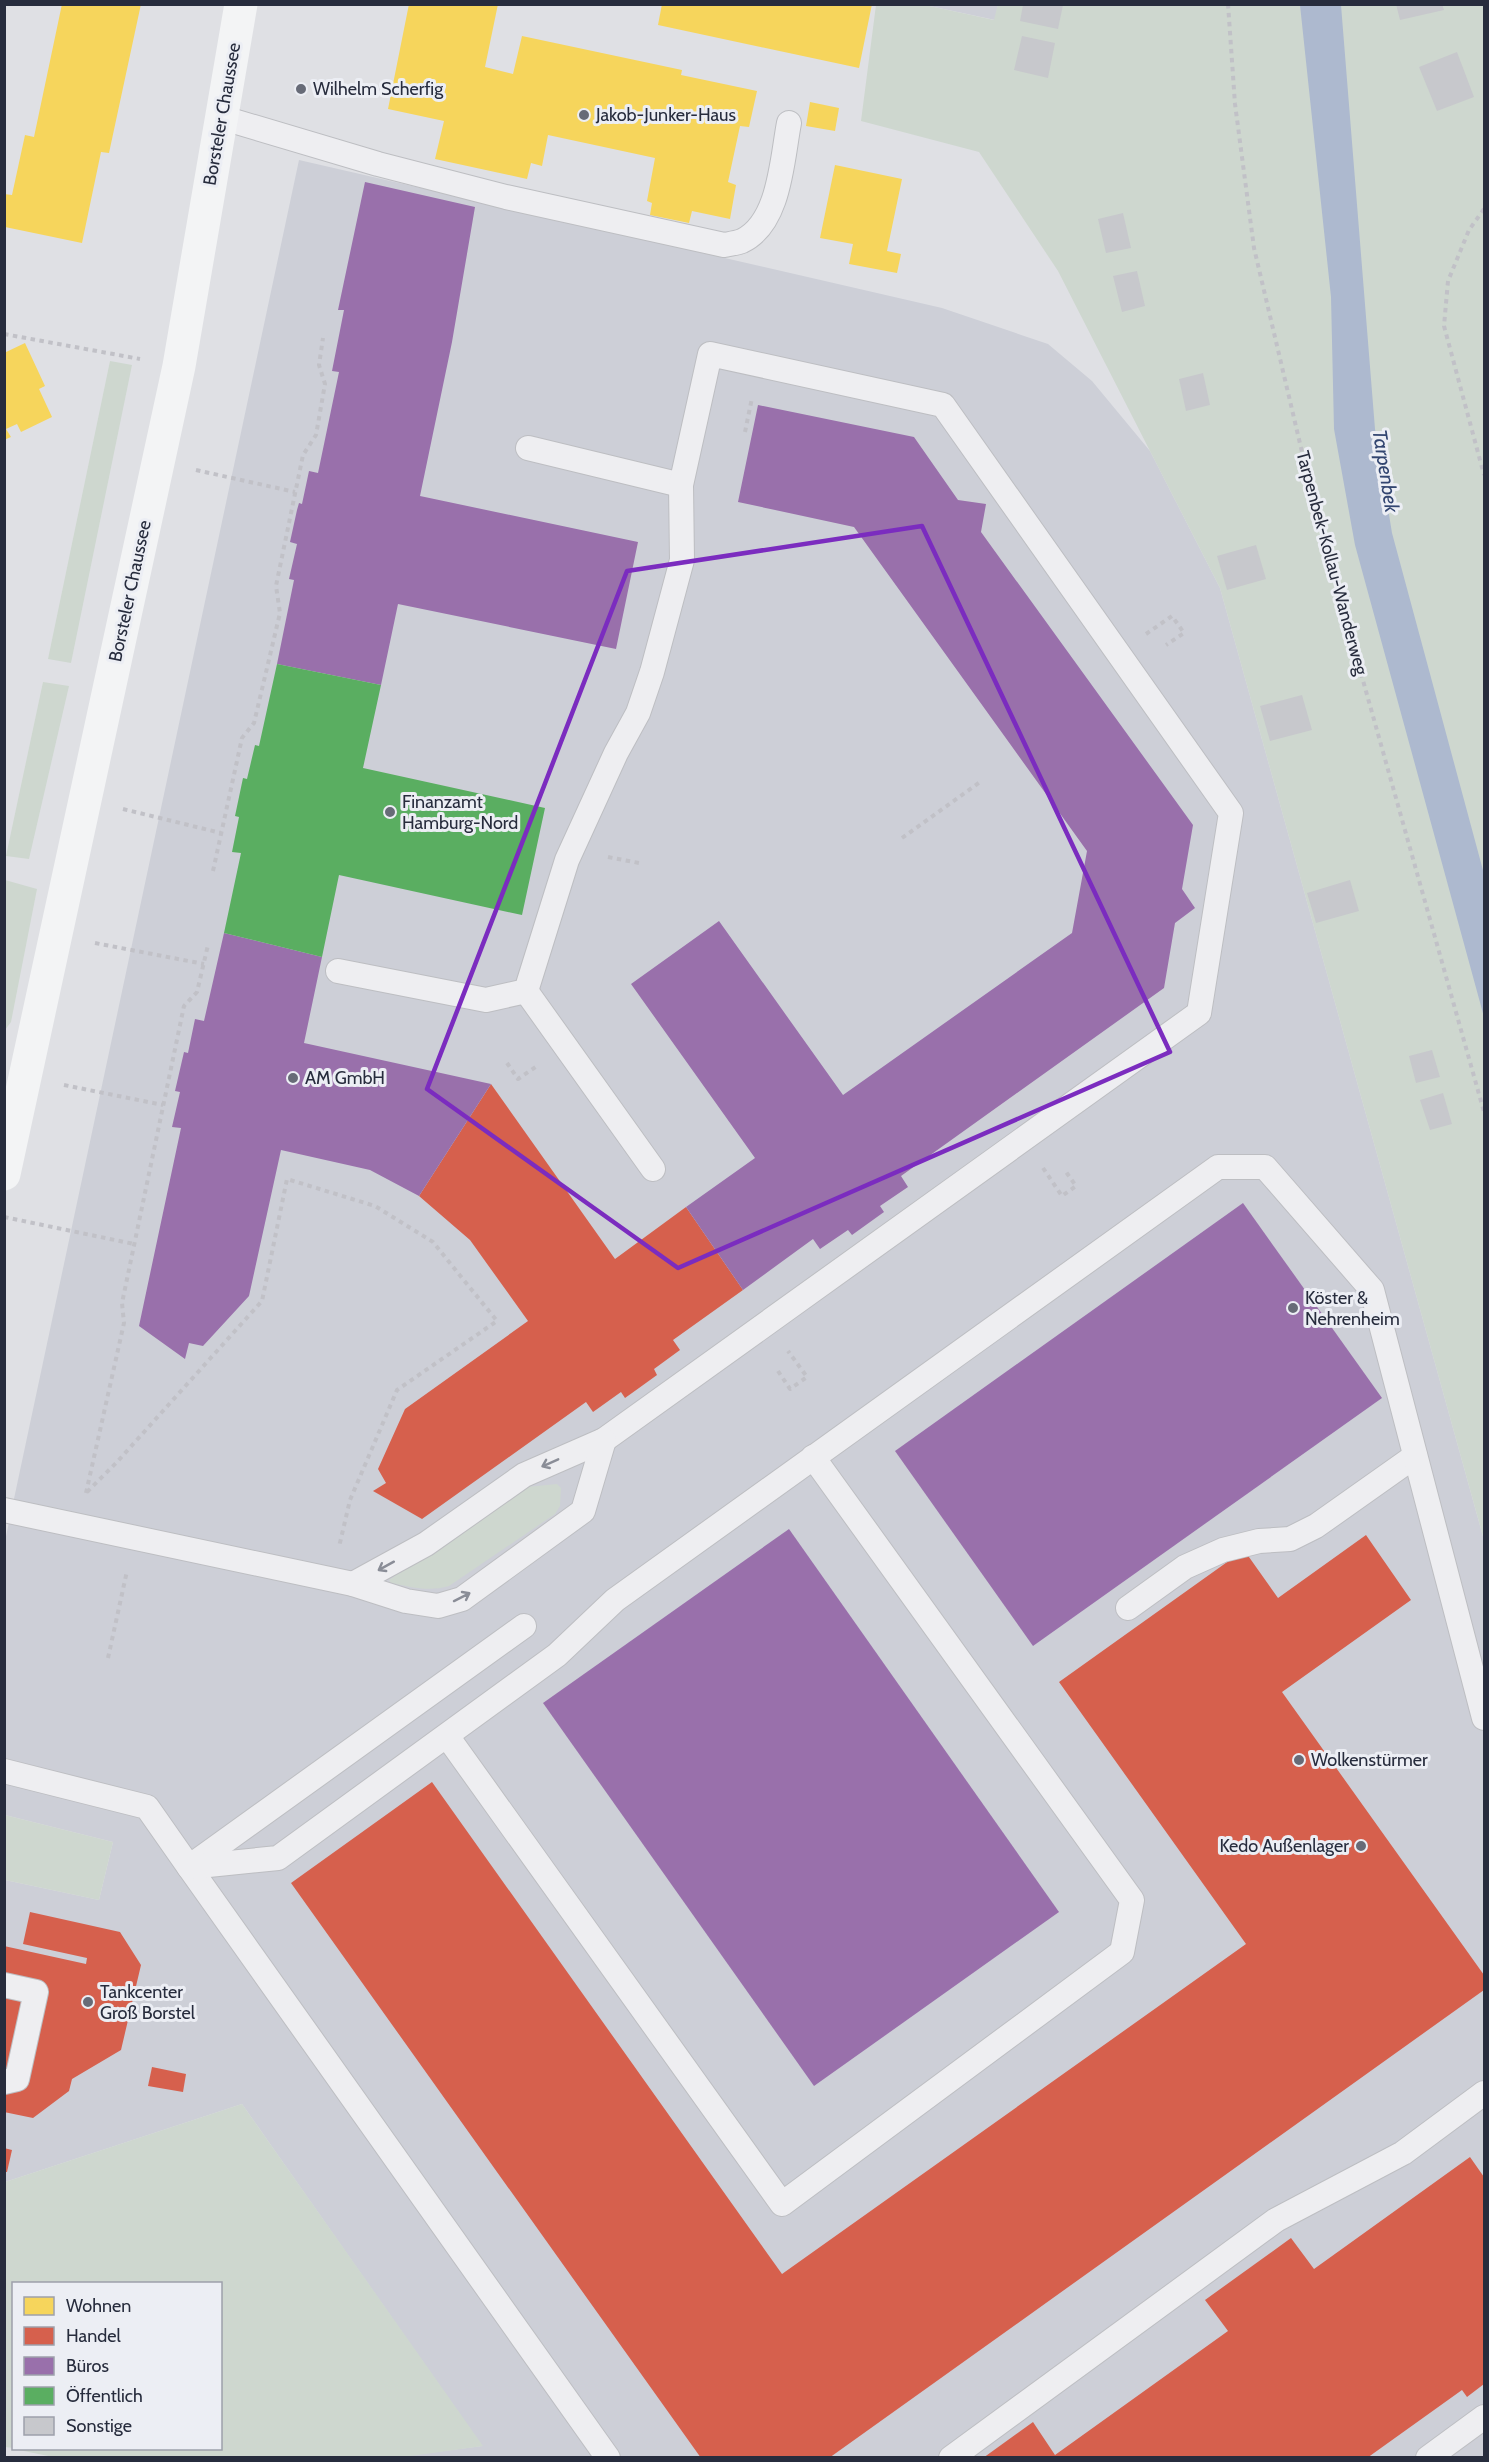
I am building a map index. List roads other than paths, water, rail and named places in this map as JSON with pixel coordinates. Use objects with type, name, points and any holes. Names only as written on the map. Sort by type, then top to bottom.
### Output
[{"type":"main road","name":"Borsteler Chaussee","points":[[4,1174],[179,366],[241,4]]},
{"type":"lane","points":[[220,117],[378,164],[506,197],[724,245],[742,241],[760,227],[773,205],[789,123]]},
{"type":"lane","points":[[342,1582],[426,1544],[524,1475],[604,1440],[1199,1013],[1231,813],[943,405],[710,354],[681,485],[682,560],[652,672],[638,713],[616,753],[567,860],[526,992]]},
{"type":"lane","points":[[528,448],[681,485]]},
{"type":"lane","points":[[338,971],[486,1000],[526,992]]},
{"type":"lane","points":[[526,992],[653,1168]]},
{"type":"lane","points":[[189,1868],[278,1858],[557,1655],[615,1600],[1218,1167],[1265,1167],[1372,1290],[1485,1718]]},
{"type":"lane","points":[[4,1510],[342,1582],[406,1601],[438,1606],[462,1599],[583,1511],[604,1440]]},
{"type":"lane","points":[[1128,1608],[1185,1567],[1223,1550],[1259,1541],[1290,1539],[1308,1530],[1415,1456]]},
{"type":"lane","points":[[447,1736],[782,2204],[1122,1952],[1132,1900],[813,1457]]},
{"type":"lane","points":[[189,1868],[524,1626]]},
{"type":"lane","points":[[4,1771],[147,1807],[608,2457]]},
{"type":"lane","points":[[4,1984],[36,1992],[17,2079],[4,2082]]},
{"type":"lane","points":[[951,2457],[1276,2220],[1402,2153],[1485,2093]]},
{"type":"lane","points":[[1428,2457],[1485,2417]]},
{"type":"water","points":[[1300,5],[1341,5],[1375,429],[1392,533],[1484,874],[1484,1017],[1355,545],[1334,429],[1331,297]]},
{"type":"place","name":"Wilhelm Scherfig","points":[[301,89]]},
{"type":"place","name":"Jakob-Junker-Haus","points":[[584,115]]},
{"type":"place","name":"Finanzamt Hamburg-Nord","points":[[390,812]]},
{"type":"place","name":"AM GmbH","points":[[293,1078]]},
{"type":"place","name":"Köster & Nehrenheim","points":[[1293,1308]]},
{"type":"place","name":"Wolkenstürmer","points":[[1299,1760]]},
{"type":"place","name":"Kedo Außenlager","points":[[1361,1846]]},
{"type":"place","name":"Tankcenter Groß Borstel","points":[[88,2002]]},
{"type":"water label","name":"Tarpenbek","points":[[1386,471]]}]
